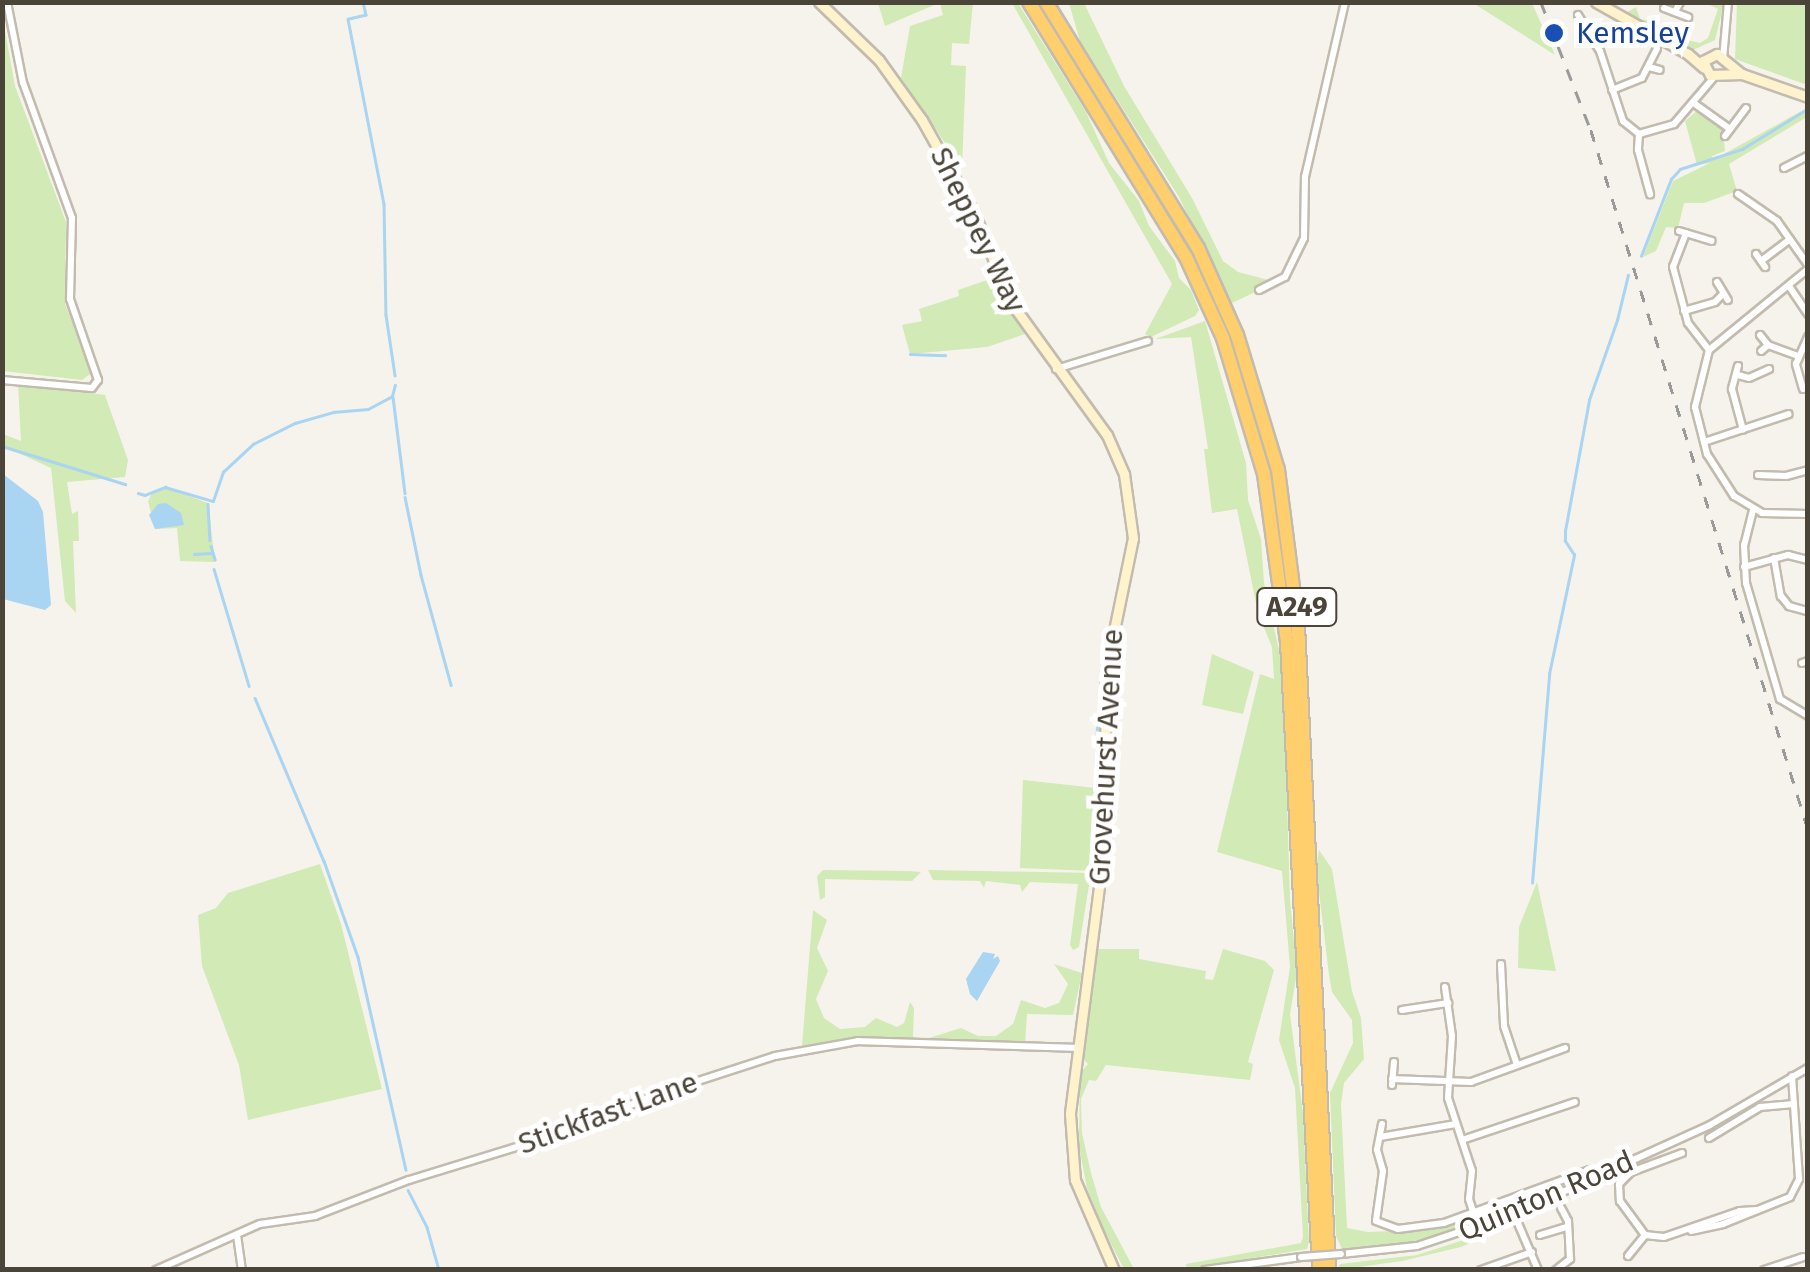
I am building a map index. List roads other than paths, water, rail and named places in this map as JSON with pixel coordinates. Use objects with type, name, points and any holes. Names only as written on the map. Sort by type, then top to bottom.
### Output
[{"type":"highway","name":"A249","points":[[1030,2],[1048,11],[1198,248],[1237,335],[1278,470],[1298,626],[1330,1270]]},
{"type":"highway","name":"A249","points":[[1048,11],[1186,256],[1229,354],[1264,474],[1286,642],[1320,1270]]},
{"type":"street","points":[[2,380],[92,388],[98,380],[70,299],[72,218],[23,84],[7,2]]},
{"type":"street","name":"Sheppey Way","points":[[819,2],[879,60],[922,120],[974,213],[1012,304],[1055,370]]},
{"type":"street","points":[[1259,290],[1285,277],[1304,238],[1305,177],[1345,2]]},
{"type":"street","points":[[1596,2],[1688,54],[1704,69],[1718,74],[1742,74]]},
{"type":"street","points":[[1676,12],[1680,2]]},
{"type":"street","points":[[1639,134],[1668,128],[1695,104],[1718,74],[1723,60],[1728,2]]},
{"type":"street","points":[[1664,8],[1688,17]]},
{"type":"street","points":[[1578,15],[1623,122],[1639,134],[1652,180],[1650,194]]},
{"type":"street","points":[[1700,95],[1708,55],[1722,37]]},
{"type":"street","points":[[1612,90],[1638,81],[1657,49]]},
{"type":"street","points":[[1688,54],[1723,60],[1742,74],[1808,97]]},
{"type":"street","points":[[1649,67],[1660,70]]},
{"type":"street","points":[[1695,104],[1727,132],[1746,108]]},
{"type":"street","points":[[1784,168],[1790,159],[1808,156]]},
{"type":"street","points":[[1738,194],[1752,209],[1777,221],[1808,267],[1790,286],[1776,291],[1708,350],[1696,407],[1704,442],[1726,486],[1754,510],[1780,516],[1808,514]]},
{"type":"street","points":[[1708,350],[1694,335],[1673,267],[1683,232],[1712,242]]},
{"type":"street","points":[[1761,261],[1790,239]]},
{"type":"street","points":[[1684,310],[1725,297],[1717,282]]},
{"type":"street","points":[[1790,286],[1808,314]]},
{"type":"street","points":[[1760,336],[1768,345],[1798,356]]},
{"type":"street","points":[[1803,389],[1798,356],[1808,337]]},
{"type":"street","points":[[1055,370],[1148,340]]},
{"type":"street","points":[[1760,351],[1768,345]]},
{"type":"street","name":"Grovehurst Avenue","points":[[1055,370],[1114,448],[1126,484],[1133,538],[1105,674],[1106,832],[1070,1114],[1076,1180],[1114,1270]]},
{"type":"street","points":[[1743,430],[1732,390],[1738,370],[1750,378],[1769,370]]},
{"type":"street","points":[[1704,442],[1785,419]]},
{"type":"street","points":[[1765,478],[1808,470]]},
{"type":"street","points":[[1754,510],[1744,566],[1774,686],[1787,707],[1808,716]]},
{"type":"street","points":[[1744,566],[1798,552],[1808,560]]},
{"type":"street","points":[[1774,558],[1782,596],[1789,606],[1807,612]]},
{"type":"street","points":[[1501,964],[1504,1026],[1517,1065]]},
{"type":"street","points":[[1445,988],[1448,1098],[1473,1175],[1469,1199],[1477,1224]]},
{"type":"street","points":[[1402,1010],[1448,1003]]},
{"type":"street","name":"Stickfast Lane","points":[[156,1270],[260,1224],[329,1212],[408,1180],[550,1137],[658,1094],[803,1049],[858,1041],[1077,1048]]},
{"type":"street","points":[[1394,1062],[1392,1082],[1450,1084],[1565,1048]]},
{"type":"street","name":"Quinton Road","points":[[1205,1270],[1417,1246],[1514,1214],[1710,1125],[1808,1068]]},
{"type":"street","points":[[1678,1155],[1631,1172],[1615,1195],[1645,1235],[1664,1237],[1723,1224],[1790,1197],[1798,1179],[1792,1076]]},
{"type":"street","points":[[1462,1140],[1575,1102]]},
{"type":"street","points":[[1713,1137],[1760,1108],[1794,1104]]},
{"type":"street","points":[[1382,1124],[1378,1150],[1383,1171],[1379,1223],[1416,1228],[1473,1213],[1590,1170],[1600,1173]]},
{"type":"street","points":[[1380,1137],[1456,1124]]},
{"type":"street","points":[[1556,1270],[1570,1259],[1562,1208]]},
{"type":"street","points":[[1514,1214],[1538,1270]]},
{"type":"street","points":[[1540,1235],[1566,1228]]},
{"type":"street","points":[[238,1235],[242,1270]]},
{"type":"street","points":[[1628,1256],[1645,1235]]},
{"type":"street","points":[[1482,1270],[1532,1252]]},
{"type":"street","points":[[1767,1269],[1791,1255],[1803,1257]]},
{"type":"water","points":[[3,474],[38,501],[43,512],[51,605],[45,610],[3,599]]},
{"type":"water","points":[[166,503],[181,513],[184,525],[155,529],[149,515],[158,504]]},
{"type":"water","points":[[983,952],[995,954],[993,959],[998,956],[1000,961],[977,1001],[970,994],[966,979]]},
{"type":"waterway","points":[[363,2],[366,15],[348,19],[384,204],[386,315],[395,375]]},
{"type":"waterway","points":[[1641,256],[1671,179],[1680,169],[1742,149],[1804,111]]},
{"type":"waterway","points":[[1532,883],[1549,674],[1574,555],[1565,541],[1565,531],[1589,400],[1628,275]]},
{"type":"waterway","points":[[910,354],[945,355]]},
{"type":"waterway","points":[[138,493],[145,495],[165,487],[213,501],[223,472],[253,444],[295,423],[333,412],[368,409],[392,396],[395,385]]},
{"type":"waterway","points":[[393,397],[405,493]]},
{"type":"waterway","points":[[2,446],[125,484]]},
{"type":"waterway","points":[[405,497],[451,685]]},
{"type":"waterway","points":[[208,504],[210,540]]},
{"type":"waterway","points":[[211,546],[215,559]]},
{"type":"waterway","points":[[194,554],[211,553]]},
{"type":"waterway","points":[[214,569],[249,686]]},
{"type":"waterway","points":[[255,698],[324,861],[358,957],[406,1170]]},
{"type":"waterway","points":[[1094,808],[1097,728]]},
{"type":"waterway","points":[[408,1190],[427,1227],[439,1270]]},
{"type":"railway","points":[[1541,2],[1591,130],[1808,829]]},
{"type":"place","name":"Kemsley","points":[[1554,33]]}]
